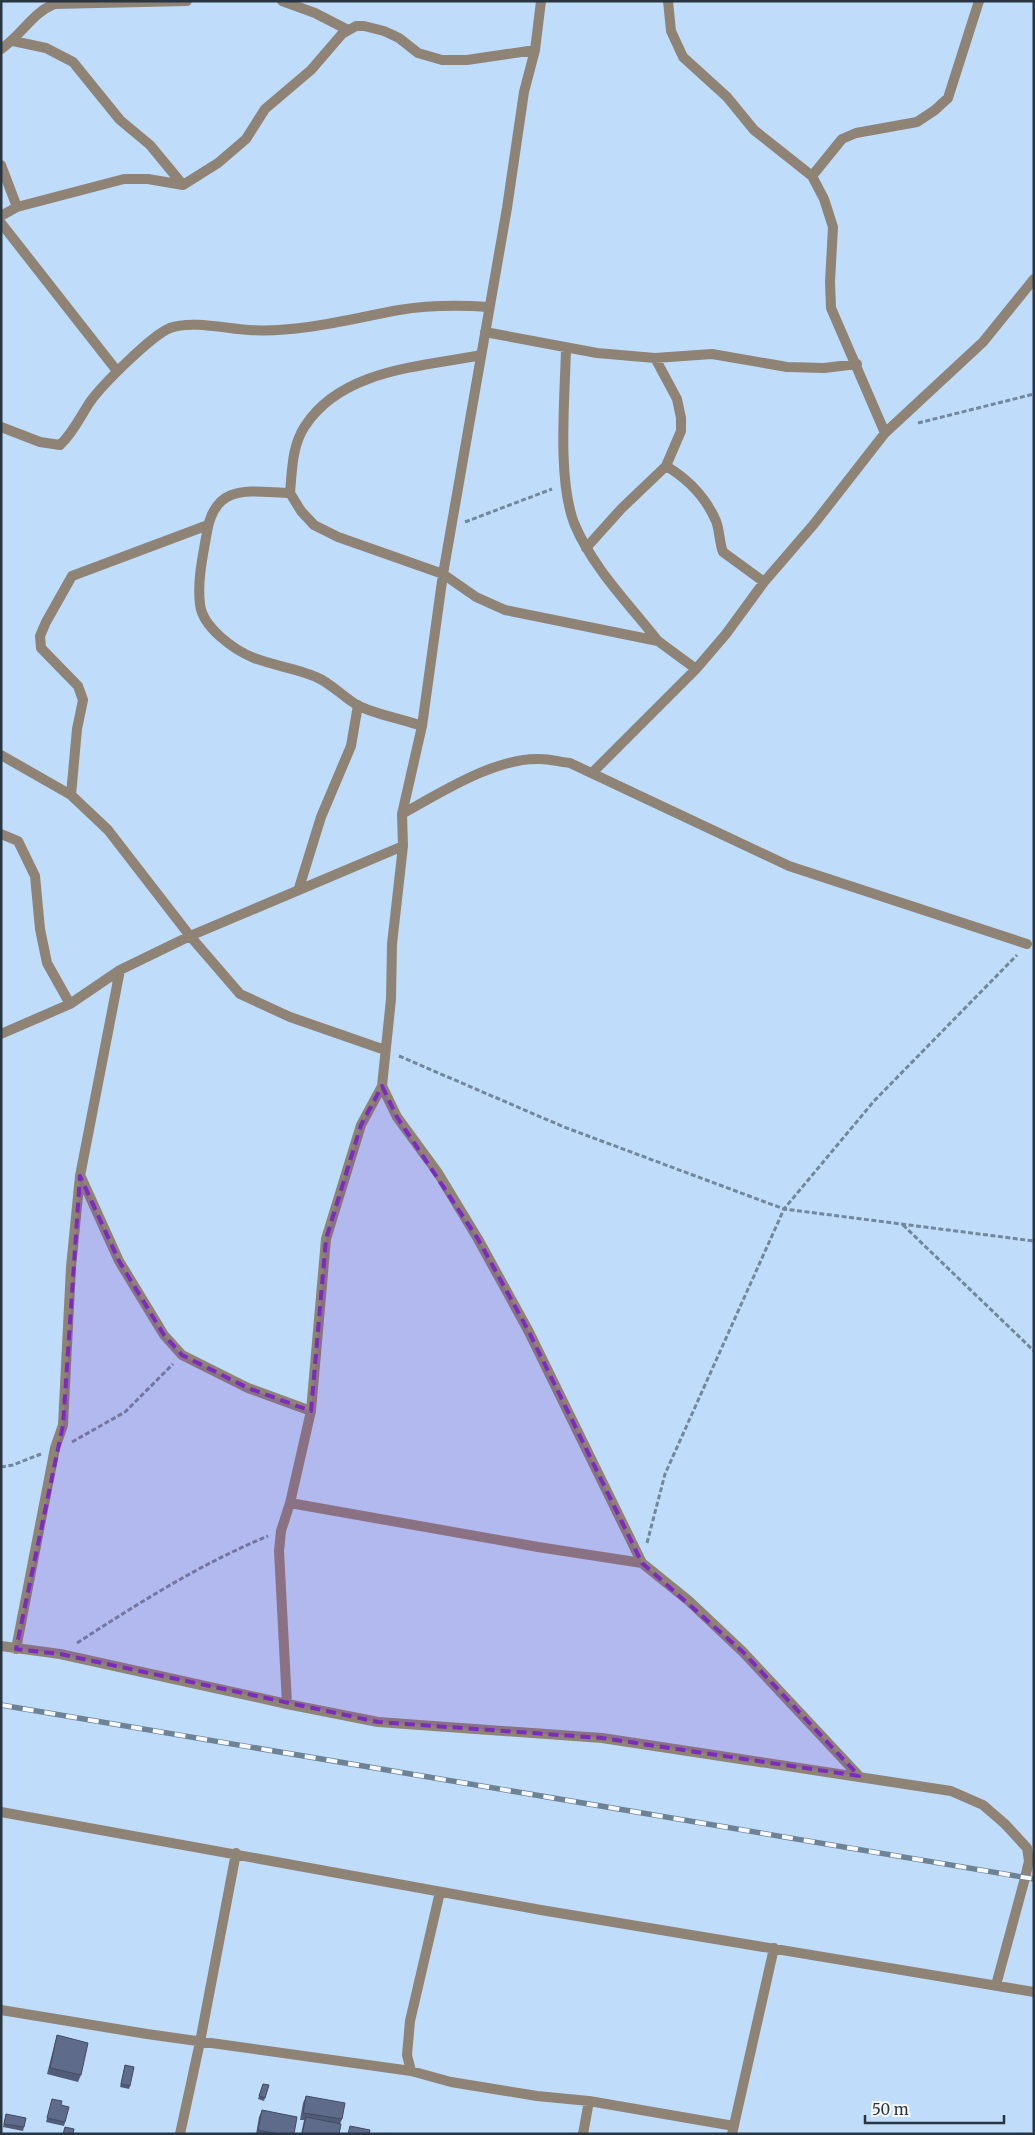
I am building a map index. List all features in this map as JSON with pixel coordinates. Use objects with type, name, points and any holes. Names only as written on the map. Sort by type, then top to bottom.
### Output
[{"type":"street","points":[[1,49],[13,41],[43,9],[54,4],[186,1]]},
{"type":"street","points":[[282,1],[348,30]]},
{"type":"street","points":[[286,1704],[279,1589],[281,1531],[290,1503],[311,1410],[326,1239],[361,1125],[382,1086],[391,1000],[392,944],[402,846],[402,814],[422,726],[443,574],[524,92],[535,50],[541,1]]},
{"type":"street","points":[[668,1],[671,31],[683,57],[728,97],[754,130],[812,176],[824,199],[833,227],[830,282],[831,308],[857,364],[885,433]]},
{"type":"street","points":[[812,176],[842,140],[856,133],[917,122],[935,110],[948,98],[979,1]]},
{"type":"street","points":[[1,216],[17,207],[124,179],[148,179],[183,186],[218,164],[246,139],[265,109],[311,70],[348,30],[364,26],[384,31],[399,38],[418,53],[442,60],[467,60],[535,50]]},
{"type":"street","points":[[13,41],[46,48],[73,62],[120,120],[150,145],[183,186]]},
{"type":"street","points":[[1,164],[17,207]]},
{"type":"street","points":[[1,223],[117,371]]},
{"type":"street","points":[[592,773],[696,669],[726,634],[764,582],[814,524],[885,433],[983,342],[1034,280]]},
{"type":"street","points":[[1,427],[40,442],[60,445],[67,438],[91,401],[117,371],[153,338],[171,328],[204,325],[263,330],[330,324],[431,306],[489,307]]},
{"type":"street","points":[[485,332],[597,353],[655,358],[712,354],[788,366],[824,368],[857,364]]},
{"type":"street","points":[[566,348],[564,420],[567,489],[569,506],[586,548],[658,641],[696,669]]},
{"type":"street","points":[[481,355],[397,372],[361,382],[344,389],[330,399],[304,426],[292,461],[290,493],[301,512],[314,524],[330,533],[394,558],[443,574],[476,597],[505,610],[658,641]]},
{"type":"street","points":[[586,548],[622,508],[666,466],[681,432],[681,418],[676,399],[655,358]]},
{"type":"street","points":[[666,466],[686,479],[694,487],[716,522],[723,552],[764,582]]},
{"type":"street","points":[[290,493],[244,492],[226,496],[218,506],[208,525],[201,562],[199,605],[211,629],[231,645],[254,658],[318,677],[358,705],[422,726]]},
{"type":"street","points":[[71,795],[77,729],[83,700],[78,686],[41,648],[40,636],[46,622],[72,576],[208,525]]},
{"type":"street","points":[[299,888],[320,817],[351,746],[358,705]]},
{"type":"street","points":[[1,755],[71,795],[108,830],[190,936],[240,994],[290,1017],[385,1050]]},
{"type":"street","points":[[402,814],[462,780],[502,765],[539,758],[570,763],[789,866],[1027,944]]},
{"type":"street","points":[[1,834],[18,841],[35,876],[40,929],[47,963],[70,1004]]},
{"type":"street","points":[[1,1034],[70,1004],[120,970],[190,936],[299,888],[402,846]]},
{"type":"street","points":[[16,1649],[55,1448],[63,1425],[71,1267],[80,1176],[120,970]]},
{"type":"street","points":[[382,1086],[397,1117],[438,1173],[478,1239],[528,1330],[642,1562],[743,1652],[859,1776]]},
{"type":"street","points":[[80,1176],[119,1261],[164,1335],[182,1355],[248,1388],[311,1410]]},
{"type":"street","points":[[290,1503],[538,1547],[642,1562]]},
{"type":"street","points":[[1,1646],[60,1654],[286,1704],[378,1722],[602,1738],[951,1791],[983,1805],[1005,1824],[1027,1848],[1029,1861],[996,1985]]},
{"type":"street","points":[[1,1812],[236,1853],[440,1892],[1034,1992]]},
{"type":"street","points":[[180,2134],[200,2042],[236,1853]]},
{"type":"street","points":[[411,2071],[407,2055],[410,2020],[440,1892]]},
{"type":"street","points":[[1,2010],[200,2042],[411,2071],[421,2076],[470,2085],[537,2096],[589,2101],[733,2130],[774,1948]]},
{"type":"street","points":[[583,2134],[589,2101]]},
{"type":"path","points":[[912,425],[1034,394]]},
{"type":"path","points":[[451,529],[484,513],[529,496],[552,489],[567,489]]},
{"type":"path","points":[[642,1562],[665,1474],[784,1209],[874,1101],[1027,944]]},
{"type":"path","points":[[385,1050],[564,1126],[784,1209],[1034,1241]]},
{"type":"path","points":[[903,1224],[1034,1351]]},
{"type":"path","points":[[114,1416],[125,1412],[182,1355]]},
{"type":"path","points":[[60,1654],[152,1594],[228,1553],[281,1531]]},
{"type":"highlighted area","points":[[382,1086],[397,1117],[478,1239],[528,1330],[642,1563],[743,1652],[859,1776],[602,1738],[378,1722],[60,1654],[16,1649],[63,1425],[80,1176],[119,1261],[164,1335],[182,1355],[248,1388],[311,1411],[326,1239],[361,1125]]},
{"type":"building","points":[[57,2035],[88,2043],[81,2075],[50,2068]]},
{"type":"building","points":[[125,2065],[134,2067],[130,2086],[121,2084]]},
{"type":"building","points":[[263,2084],[269,2085],[265,2098],[259,2096]]},
{"type":"building","points":[[306,2096],[345,2103],[342,2119],[303,2113]]},
{"type":"building","points":[[52,2099],[62,2101],[61,2105],[69,2107],[65,2122],[47,2118]]},
{"type":"building","points":[[262,2110],[297,2117],[294,2134],[279,2134],[258,2130]]},
{"type":"building","points":[[6,2114],[26,2118],[24,2127],[4,2124]]},
{"type":"building","points":[[306,2117],[341,2124],[339,2134],[302,2134]]},
{"type":"building","points":[[350,2126],[370,2130],[369,2134],[348,2134]]},
{"type":"building","points":[[65,2127],[74,2129],[73,2134],[63,2134]]},
{"type":"railway","points":[[1,1705],[1034,1879]]}]
